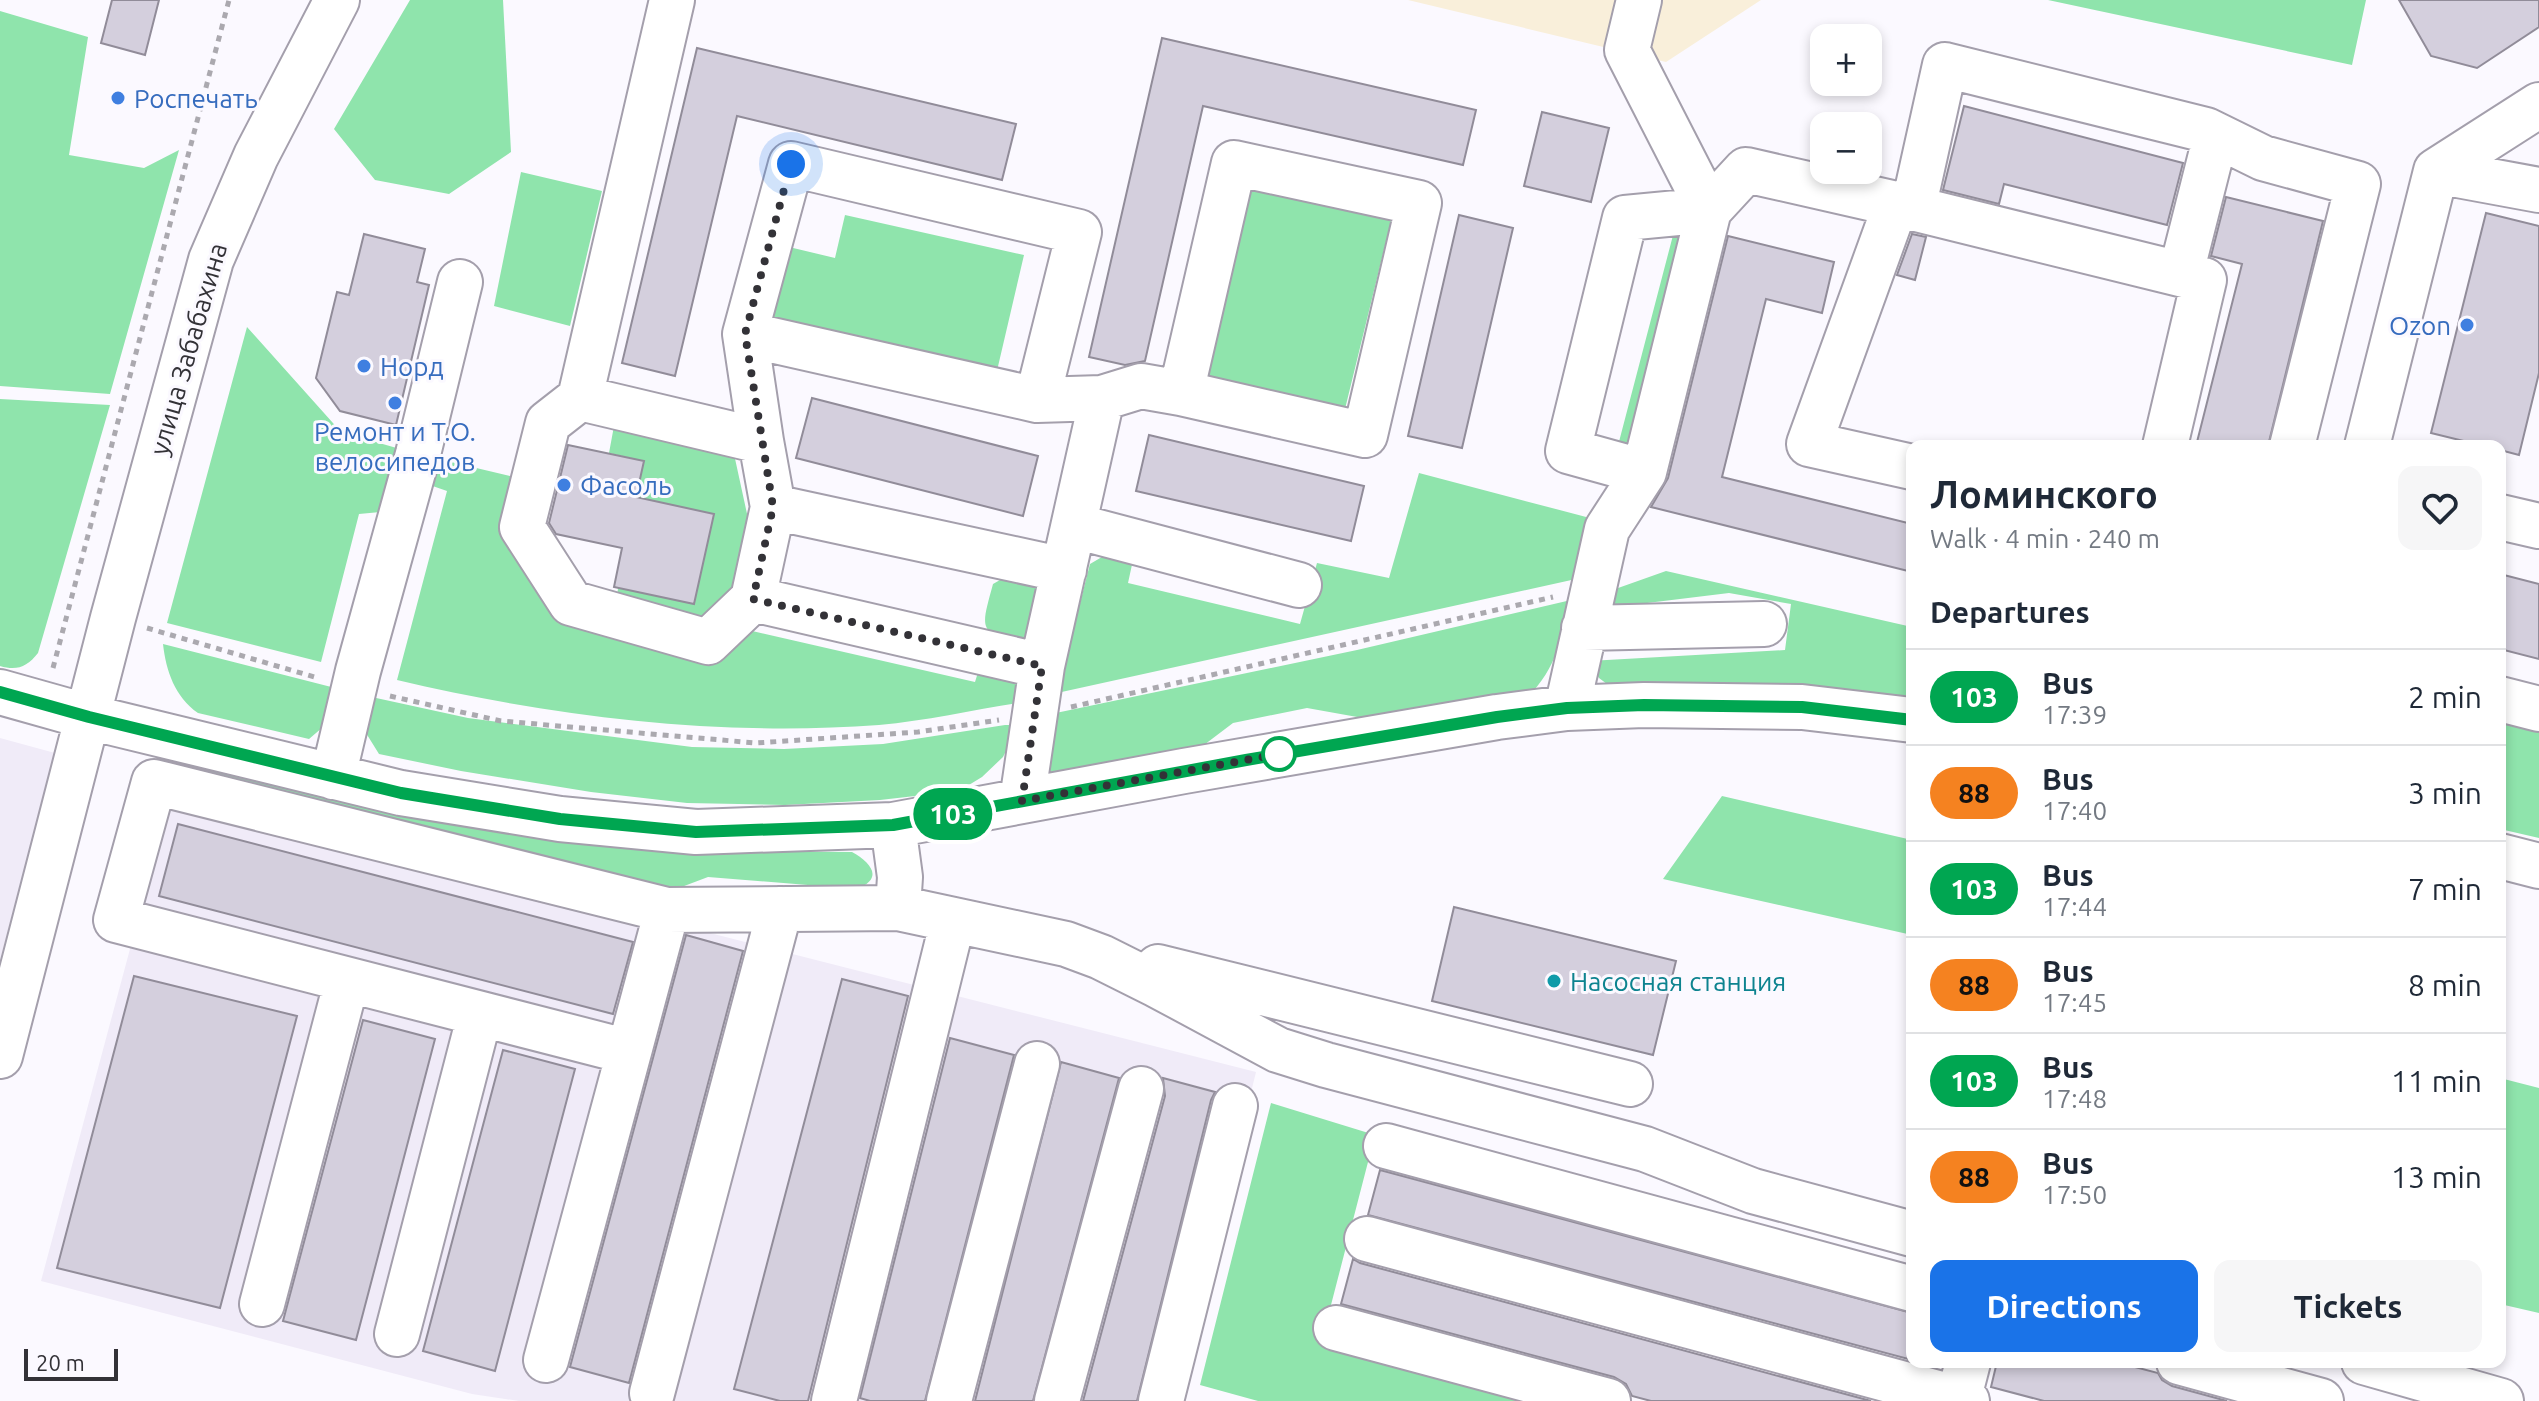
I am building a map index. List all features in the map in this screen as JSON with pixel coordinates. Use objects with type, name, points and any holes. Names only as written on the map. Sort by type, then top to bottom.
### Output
[{"type":"street","name":"улица Забабахина","points":[[0,1056],[113,618],[211,260],[256,156],[337,0]]},
{"type":"street","points":[[672,0],[580,398],[548,423],[522,527],[571,603],[708,642],[753,599],[773,507],[745,334],[791,164],[1079,232],[1037,400]]},
{"type":"street","points":[[1639,0],[1627,50],[1709,210]]},
{"type":"street","points":[[1906,466],[1809,444],[1904,206],[1945,65],[2206,130],[2263,158],[2358,184],[2294,440]]},
{"type":"street","points":[[2369,440],[2436,171],[2539,105]]},
{"type":"street","points":[[2181,273],[2216,135]]},
{"type":"street","points":[[745,334],[1037,400],[1102,398],[1141,386],[1365,435],[1419,203],[1234,163],[1181,393]]},
{"type":"street","points":[[1567,708],[1607,529],[1644,472],[1709,210],[1746,170],[2204,280],[2166,440]]},
{"type":"street","points":[[2436,171],[2539,190]]},
{"type":"street","points":[[1644,472],[1568,451],[1621,234],[1625,218],[1709,210]]},
{"type":"street","points":[[333,777],[460,282]]},
{"type":"street","points":[[580,398],[761,441]]},
{"type":"street","points":[[1022,801],[1042,666],[1102,398]]},
{"type":"street","points":[[773,507],[1064,570]]},
{"type":"street","points":[[1075,526],[1299,585]]},
{"type":"street","points":[[753,599],[1042,666]]},
{"type":"street","points":[[1589,608],[1764,624]]},
{"type":"street","points":[[0,692],[89,717],[401,793],[560,819],[696,832],[893,825],[1497,717],[1567,708],[1644,705],[1802,707],[1906,719]]},
{"type":"street","points":[[2506,701],[2539,709]]},
{"type":"street","points":[[629,1052],[116,920],[154,782],[667,910],[898,908],[1066,944],[1630,1084]]},
{"type":"street","points":[[893,825],[900,877],[898,908]]},
{"type":"street","points":[[2506,858],[2539,866]]},
{"type":"street","points":[[652,1393],[780,909]]},
{"type":"street","points":[[546,1360],[667,910]]},
{"type":"street","points":[[834,1401],[953,920]]},
{"type":"street","points":[[1066,944],[1101,957],[1278,1050],[1645,1149],[1753,1191],[1906,1232]]},
{"type":"street","points":[[262,1304],[347,980]]},
{"type":"street","points":[[397,1334],[480,1014]]},
{"type":"street","points":[[949,1401],[1037,1064]]},
{"type":"street","points":[[1057,1401],[1141,1089]]},
{"type":"street","points":[[1161,1401],[1235,1106]]},
{"type":"street","points":[[1386,1146],[1906,1287]]},
{"type":"street","points":[[1838,1269],[1848,1217]]},
{"type":"street","points":[[1367,1239],[1963,1391]]},
{"type":"street","points":[[1336,1328],[1608,1401]]},
{"type":"street","points":[[2201,1368],[2321,1401]]},
{"type":"street","points":[[2385,1368],[2501,1401]]},
{"type":"path","points":[[44,704],[229,0]]},
{"type":"path","points":[[67,614],[113,618],[354,688],[501,721],[756,743],[918,732],[1035,715],[1589,608]]},
{"type":"shaded area","points":[[1408,0],[1761,0],[1666,62]]},
{"type":"shaded area","points":[[0,738],[55,753],[0,960]]},
{"type":"shaded area","points":[[171,796],[1256,1072],[1175,1401],[519,1401],[472,1394],[41,1281]]},
{"type":"green space","points":[[410,0],[503,0],[511,152],[449,194],[375,180],[334,129]]},
{"type":"green space","points":[[2048,0],[2366,0],[2352,65]]},
{"type":"green space","points":[[0,11],[88,37],[69,155],[144,168],[179,150],[110,394],[0,386]]},
{"type":"green space","points":[[521,172],[602,191],[570,326],[494,306]]},
{"type":"green space","points":[[1253,183],[1392,217],[1345,409],[1206,375]]},
{"type":"green space","points":[[845,215],[1024,255],[996,375],[770,322],[789,247],[835,258]]},
{"type":"green space","points":[[1700,217],[1637,463],[1615,457],[1677,220]]},
{"type":"green space","points":[[247,327],[341,432],[407,451],[391,511],[359,514],[321,662],[167,623]]},
{"type":"green space","points":[[0,399],[110,405],[38,653],[26,665],[17,668],[0,666]]},
{"type":"green space","points":[[614,426],[734,454],[749,523],[732,601],[709,623],[617,597],[618,588],[694,604],[714,514],[636,497],[644,461],[609,453]]},
{"type":"green space","points":[[430,457],[518,478],[562,617],[748,630],[975,682],[980,666],[1007,671],[1023,688],[1018,703],[879,725],[819,728],[697,726],[576,714],[397,680],[447,491],[424,483]]},
{"type":"green space","points":[[1419,473],[1590,518],[1576,579],[1057,693],[1090,564],[1107,554],[1133,560],[1128,583],[1300,624],[1317,563],[1389,578]]},
{"type":"green space","points":[[1666,571],[1906,626],[1906,696],[1733,683],[1611,687],[1599,678],[1589,661],[1785,650],[1791,604],[1729,593],[1598,609],[1604,593]]},
{"type":"green space","points":[[1007,576],[1031,582],[1043,594],[1026,645],[991,633],[985,621],[993,584]]},
{"type":"green space","points":[[1571,600],[1552,664],[1527,698],[1374,720],[1307,708],[1233,723],[1196,751],[1054,777],[1040,754],[1051,714],[1357,650]]},
{"type":"green space","points":[[163,644],[343,690],[337,715],[309,739],[198,713],[183,699],[173,683]]},
{"type":"green space","points":[[367,696],[468,718],[692,747],[784,749],[883,744],[1005,725],[1015,725],[1016,731],[1003,757],[982,777],[959,791],[880,800],[785,805],[687,803],[591,792],[379,754],[361,725]]},
{"type":"green space","points":[[2506,723],[2539,731],[2539,838],[2506,830]]},
{"type":"green space","points":[[187,763],[711,851],[852,852],[869,865],[872,875],[866,885],[857,889],[708,877],[663,894],[180,768]]},
{"type":"green space","points":[[1722,796],[1906,839],[1906,934],[1663,879]]},
{"type":"green space","points":[[2506,1080],[2539,1088],[2539,1313],[2506,1305]]},
{"type":"green space","points":[[1271,1103],[1375,1135],[1324,1332],[1573,1401],[1258,1401],[1200,1385]]},
{"type":"building","points":[[112,0],[159,0],[145,55],[101,43]]},
{"type":"building","points":[[2399,0],[2539,0],[2539,27],[2477,68],[2431,56]]},
{"type":"building","points":[[1162,38],[1476,110],[1463,165],[1203,106],[1145,361],[1125,365],[1089,357]]},
{"type":"building","points":[[697,48],[1016,124],[1002,180],[737,116],[675,376],[622,363]]},
{"type":"building","points":[[1964,106],[2183,163],[2167,225],[2004,184],[1999,204],[1943,190]]},
{"type":"building","points":[[1542,112],[1609,128],[1591,202],[1524,186]]},
{"type":"building","points":[[2226,197],[2323,221],[2269,440],[2198,440],[2242,264],[2211,256]]},
{"type":"building","points":[[2486,213],[2539,226],[2539,373],[2519,455],[2506,452],[2506,440],[2460,440],[2431,433]]},
{"type":"building","points":[[1459,215],[1513,228],[1462,448],[1408,436]]},
{"type":"building","points":[[364,234],[425,249],[417,282],[429,285],[396,425],[340,411],[316,378],[337,292],[349,295]]},
{"type":"building","points":[[1912,234],[1926,237],[1915,280],[1897,275]]},
{"type":"building","points":[[1728,236],[1834,262],[1822,313],[1766,299],[1722,477],[1906,523],[1906,571],[1651,507],[1668,478]]},
{"type":"building","points":[[812,398],[1038,456],[1023,516],[796,458]]},
{"type":"building","points":[[1149,435],[1364,486],[1351,541],[1136,491]]},
{"type":"building","points":[[568,445],[644,461],[636,497],[714,514],[694,604],[614,587],[622,548],[556,534],[549,523]]},
{"type":"building","points":[[2506,576],[2539,584],[2539,659],[2506,651]]},
{"type":"building","points":[[178,824],[633,942],[613,1014],[159,896]]},
{"type":"building","name":"Насосная станция","points":[[1454,907],[1676,961],[1653,1055],[1432,1001]]},
{"type":"building","points":[[686,935],[743,951],[629,1383],[570,1367]]},
{"type":"building","points":[[134,976],[297,1016],[220,1308],[57,1268]]},
{"type":"building","points":[[842,979],[908,996],[808,1401],[780,1401],[734,1389]]},
{"type":"building","points":[[363,1020],[435,1039],[356,1340],[283,1321]]},
{"type":"building","points":[[950,1038],[1014,1055],[925,1401],[870,1401],[860,1398]]},
{"type":"building","points":[[503,1050],[575,1069],[495,1371],[423,1351]]},
{"type":"building","points":[[1061,1062],[1119,1078],[1033,1401],[975,1401]]},
{"type":"building","points":[[1163,1078],[1215,1092],[1137,1401],[1083,1401],[1165,1096]]},
{"type":"building","points":[[1380,1170],[1906,1311],[1906,1358],[1368,1215]]},
{"type":"building","points":[[1353,1259],[1871,1401],[1651,1401],[1632,1396],[1626,1384],[1614,1377],[1341,1304]]},
{"type":"building","points":[[1996,1368],[2139,1368],[2158,1373],[2162,1380],[2172,1386],[2227,1401],[2044,1401],[1991,1387]]},
{"type":"bus line","name":"103","points":[[0,692],[89,717],[401,793],[560,819],[696,832],[893,825],[1246,760],[1567,708],[1644,705],[1802,707],[1906,719]]},
{"type":"place","name":"Роспечать","points":[[118,98]]},
{"type":"place","name":"Ozon","points":[[2467,325]]},
{"type":"place","name":"Норд","points":[[364,366]]},
{"type":"place","name":"Ремонт и Т.О. велосипедов","points":[[395,403]]},
{"type":"place","name":"Фасоль","points":[[564,485]]},
{"type":"place","name":"Насосная станция","points":[[1554,981]]},
{"type":"route","points":[[791,164],[745,334],[773,507],[753,599],[1042,666],[1022,801],[1279,754]]}]
